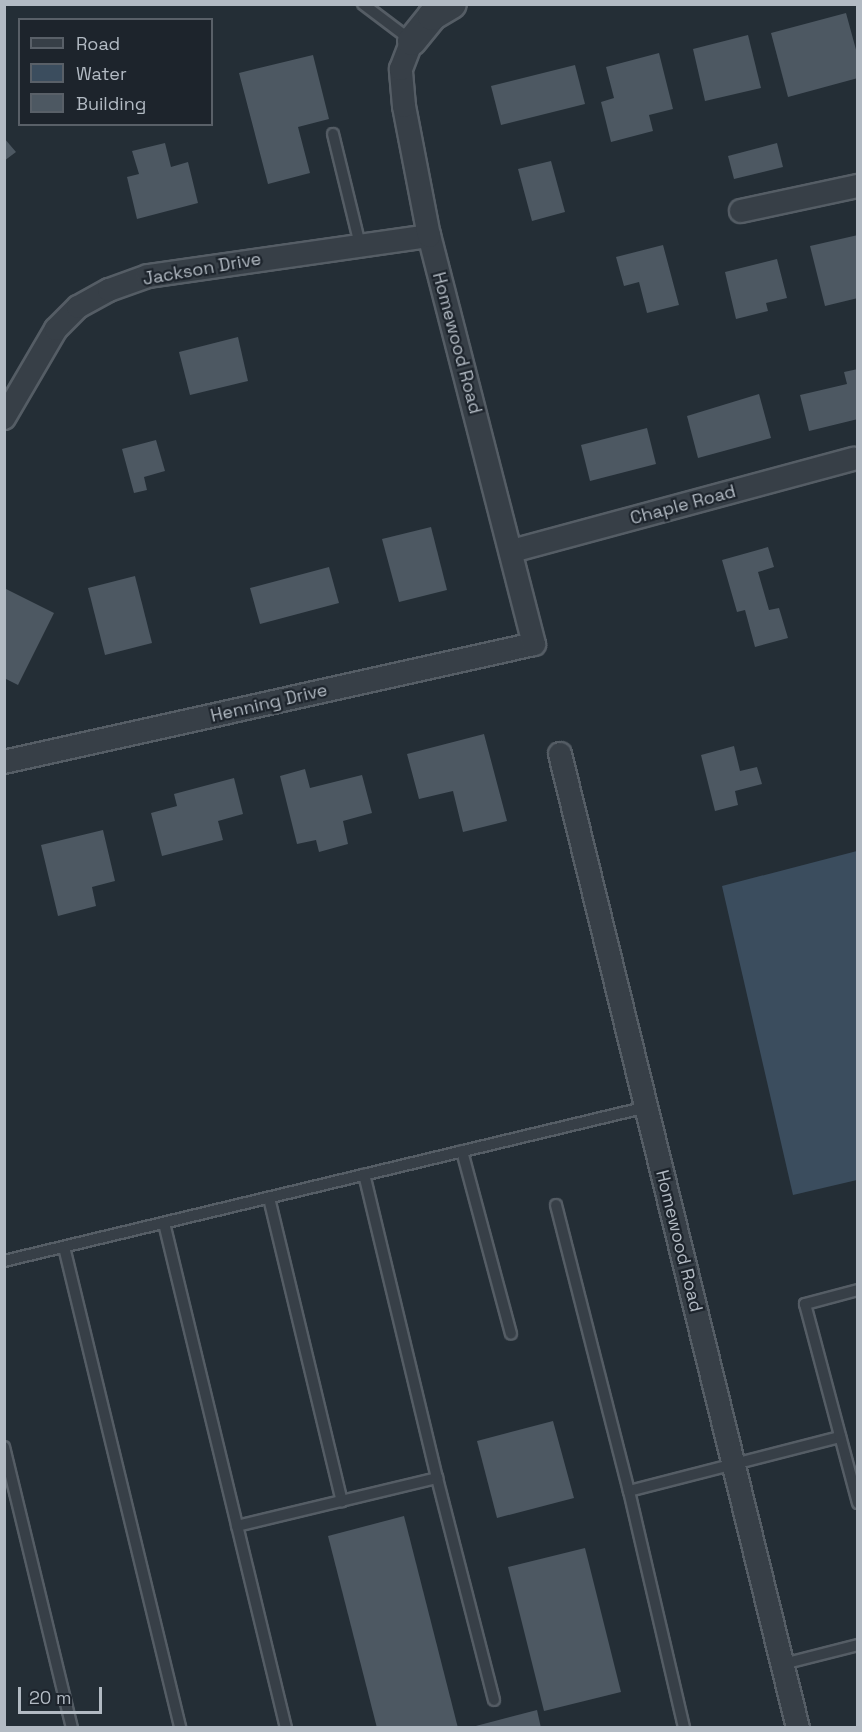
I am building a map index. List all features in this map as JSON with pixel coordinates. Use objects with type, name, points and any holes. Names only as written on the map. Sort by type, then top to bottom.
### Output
[{"type":"street","points":[[412,41],[432,16],[452,4]]},
{"type":"street","name":"Homewood Road","points":[[412,41],[401,69],[404,106],[429,236],[512,551],[534,644]]},
{"type":"street","points":[[741,211],[858,186]]},
{"type":"street","name":"Jackson Drive","points":[[4,418],[56,329],[78,307],[109,290],[148,276],[429,236]]},
{"type":"street","name":"Chaple Road","points":[[512,551],[854,459]]},
{"type":"street","name":"Henning Drive","points":[[4,762],[534,644]]},
{"type":"street","name":"Homewood Road","points":[[560,754],[798,1728]]},
{"type":"lane","points":[[363,4],[412,41]]},
{"type":"lane","points":[[333,134],[360,245]]},
{"type":"lane","points":[[4,1261],[646,1107]]},
{"type":"lane","points":[[462,1151],[511,1334]]},
{"type":"lane","points":[[364,1175],[437,1478],[494,1700]]},
{"type":"lane","points":[[269,1198],[342,1501]]},
{"type":"lane","points":[[556,1205],[629,1491],[684,1728]]},
{"type":"lane","points":[[164,1223],[286,1728]]},
{"type":"lane","points":[[64,1247],[180,1728]]},
{"type":"lane","points":[[858,1290],[805,1304],[858,1503]]},
{"type":"lane","points":[[629,1491],[840,1437]]},
{"type":"lane","points":[[4,1447],[72,1728]]},
{"type":"lane","points":[[237,1526],[437,1478]]},
{"type":"lane","points":[[783,1664],[858,1645]]},
{"type":"water","points":[[857,851],[857,1180],[793,1195],[722,886]]},
{"type":"building","points":[[846,13],[858,57],[858,78],[788,97],[771,33]]},
{"type":"building","points":[[748,35],[761,88],[705,101],[693,49]]},
{"type":"building","points":[[659,53],[673,109],[649,115],[653,131],[611,142],[601,102],[614,98],[606,67]]},
{"type":"building","points":[[313,55],[329,119],[298,127],[310,173],[268,184],[239,73]]},
{"type":"building","points":[[575,65],[585,104],[501,125],[491,86]]},
{"type":"building","points":[[4,138],[16,152],[4,161]]},
{"type":"building","points":[[165,143],[171,167],[188,162],[198,203],[137,219],[127,177],[139,174],[132,151]]},
{"type":"building","points":[[777,143],[783,167],[734,179],[728,156]]},
{"type":"building","points":[[551,161],[565,212],[532,221],[518,169]]},
{"type":"building","points":[[858,235],[858,298],[825,306],[810,246]]},
{"type":"building","points":[[663,245],[679,305],[647,313],[639,282],[624,286],[616,257]]},
{"type":"building","points":[[777,259],[787,298],[766,303],[768,311],[736,319],[725,272]]},
{"type":"building","points":[[238,337],[248,381],[190,395],[179,352]]},
{"type":"building","points":[[858,369],[858,419],[809,431],[800,395],[847,384],[844,372]]},
{"type":"building","points":[[759,394],[771,438],[698,458],[687,416]]},
{"type":"building","points":[[647,428],[656,464],[590,481],[581,445]]},
{"type":"building","points":[[156,440],[165,471],[144,477],[147,490],[134,493],[122,449]]},
{"type":"building","points":[[431,527],[447,590],[399,602],[382,539]]},
{"type":"building","points":[[768,547],[774,567],[758,572],[769,610],[779,608],[788,638],[755,647],[745,610],[737,612],[722,560]]},
{"type":"building","points":[[329,567],[339,603],[260,624],[250,588]]},
{"type":"building","points":[[135,576],[152,643],[105,655],[88,588]]},
{"type":"building","points":[[4,588],[54,613],[18,685],[4,678]]},
{"type":"building","points":[[484,734],[507,821],[463,832],[453,791],[419,799],[407,754]]},
{"type":"building","points":[[734,746],[740,771],[757,767],[762,784],[735,791],[738,805],[715,811],[701,755]]},
{"type":"building","points":[[305,769],[310,788],[362,775],[372,813],[343,821],[348,844],[319,852],[316,840],[297,844],[280,776]]},
{"type":"building","points":[[234,778],[243,814],[218,821],[223,840],[162,856],[151,813],[177,806],[174,794]]},
{"type":"building","points":[[103,830],[115,881],[92,887],[96,906],[58,916],[41,845]]},
{"type":"building","points":[[553,1421],[574,1498],[497,1518],[477,1441]]},
{"type":"building","points":[[404,1516],[458,1728],[377,1728],[328,1536]]},
{"type":"building","points":[[585,1548],[621,1692],[544,1711],[508,1567]]},
{"type":"building","points":[[537,1710],[541,1728],[472,1727]]}]
